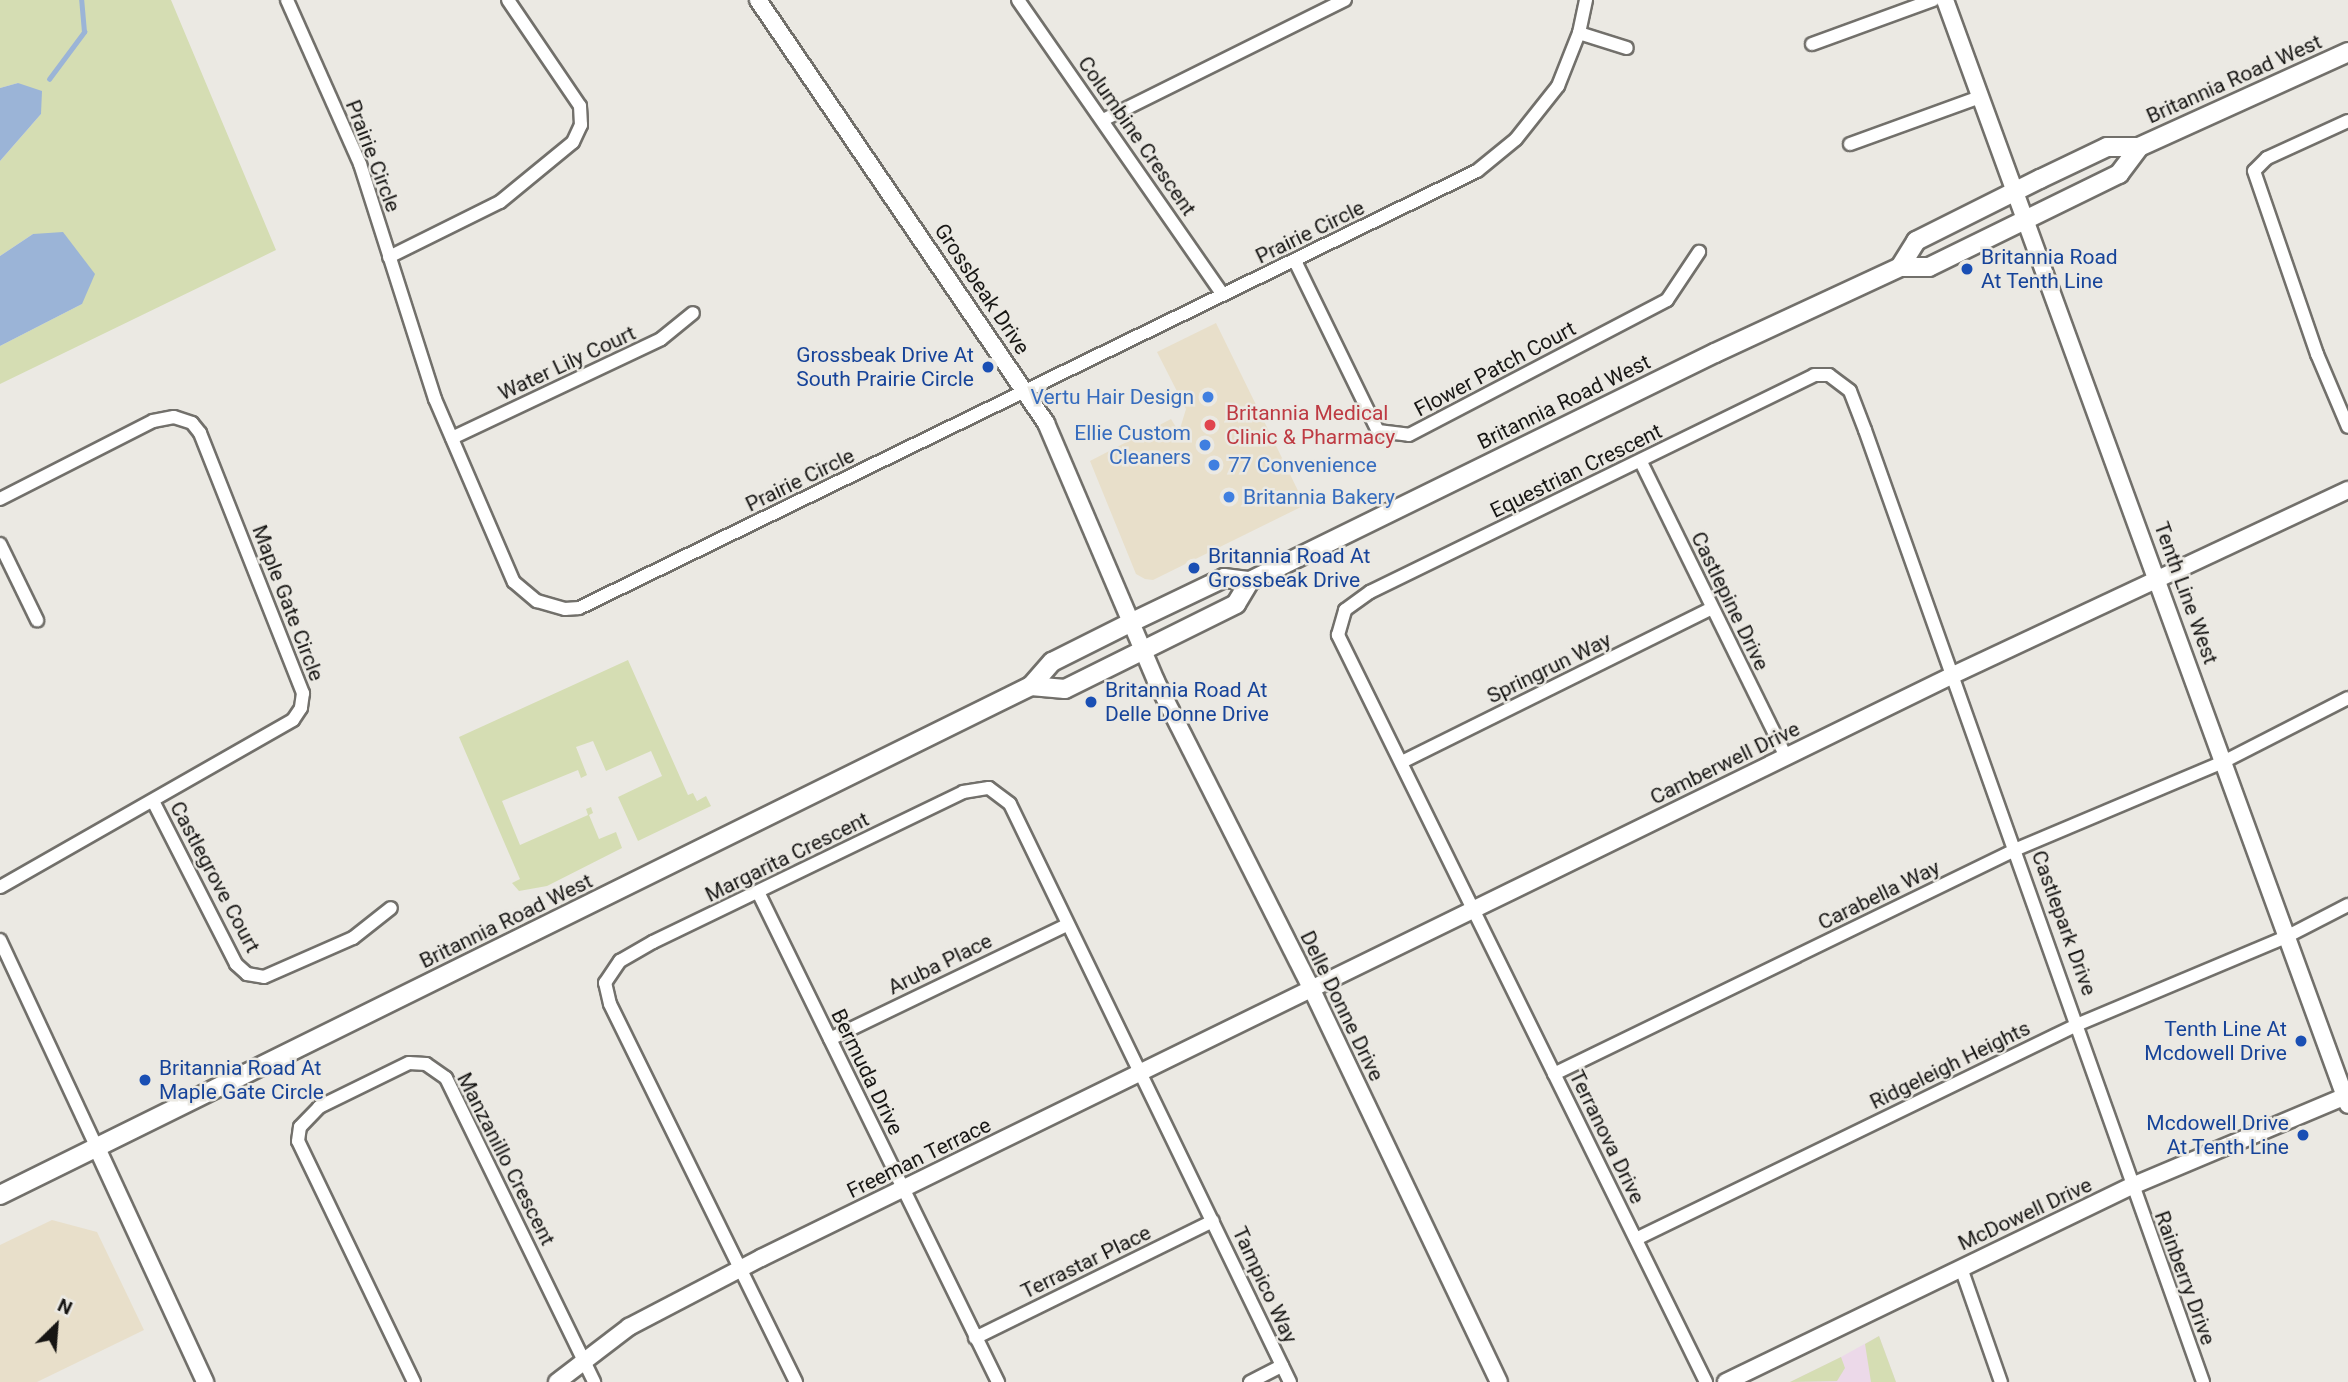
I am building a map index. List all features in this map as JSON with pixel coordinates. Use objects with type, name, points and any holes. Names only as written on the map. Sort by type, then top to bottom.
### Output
[{"type":"main road","name":"Britannia Road West","points":[[1900,267],[1916,241],[2014,191],[2107,147],[2139,147],[2348,52]]},
{"type":"main road","name":"Britannia Road West","points":[[0,1195],[1031,686],[1052,662],[1130,623],[1224,578],[1250,581],[1900,267],[1928,267],[2119,174],[2139,147]]},
{"type":"main road","name":"Britannia Road West","points":[[1031,686],[1065,689],[1236,604],[1250,581]]},
{"type":"street","name":"Prairie Circle","points":[[287,0],[360,164],[452,439],[514,582],[537,601],[579,608],[1465,177],[1500,153],[1543,109],[1567,69],[1587,0]]},
{"type":"street","points":[[389,257],[500,202],[573,142],[581,125],[580,106],[508,0]]},
{"type":"street","name":"Grossbeak Drive","points":[[758,0],[1026,392],[1057,448],[1130,623]]},
{"type":"street","name":"Columbine Crescent","points":[[1018,0],[1223,295]]},
{"type":"street","points":[[1103,120],[1345,0]]},
{"type":"street","points":[[1812,44],[1933,0]]},
{"type":"street","name":"Tenth Line West","points":[[1945,0],[2159,577],[2286,937],[2347,1099]]},
{"type":"street","points":[[1579,33],[1627,48]]},
{"type":"street","points":[[1850,144],[1980,97]]},
{"type":"street","points":[[2348,121],[2267,158],[2254,171],[2317,354],[2348,427]]},
{"type":"street","name":"Flower Patch Court","points":[[1295,261],[1378,431],[1409,435],[1667,300],[1699,252]]},
{"type":"street","name":"Water Lily Court","points":[[452,439],[661,339],[693,313]]},
{"type":"street","name":"Equestrian Crescent","points":[[1472,910],[1404,761],[1338,635],[1345,610],[1370,592],[1814,375],[1840,379],[1854,400],[1955,674]]},
{"type":"street","name":"Maple Gate Circle","points":[[0,499],[153,421],[174,417],[192,423],[201,433],[303,693],[293,720],[0,887]]},
{"type":"street","name":"Castlepine Drive","points":[[1640,462],[1786,757]]},
{"type":"street","name":"Camberwell Drive","points":[[1311,990],[1955,674],[2348,489]]},
{"type":"street","points":[[0,544],[37,620]]},
{"type":"street","name":"Springrun Way","points":[[1404,761],[1712,608]]},
{"type":"street","name":"Delle Donne Drive","points":[[1130,623],[1311,990],[1499,1382]]},
{"type":"street","name":"Castlepark Drive","points":[[1955,674],[2079,1024],[2132,1186]]},
{"type":"street","name":"Carabella Way","points":[[1554,1074],[2017,849],[2225,761],[2348,698]]},
{"type":"street","name":"Margarita Crescent","points":[[740,1269],[610,1004],[605,983],[621,961],[963,792],[989,788],[1010,804],[1140,1074]]},
{"type":"street","name":"Castlegrove Court","points":[[153,801],[236,964],[247,974],[264,977],[352,937],[391,908]]},
{"type":"street","name":"Bermuda Drive","points":[[758,892],[998,1382]]},
{"type":"street","name":"Ridgeleigh Heights","points":[[1636,1239],[2079,1024],[2286,937],[2348,905]]},
{"type":"street","name":"Terranova Drive","points":[[1472,910],[1706,1382]]},
{"type":"street","name":"Aruba Place","points":[[830,1039],[1067,925]]},
{"type":"street","points":[[0,940],[205,1382]]},
{"type":"street","name":"Freeman Terrace","points":[[557,1382],[629,1327],[740,1269],[1311,990]]},
{"type":"street","name":"Manzanillo Crescent","points":[[414,1382],[298,1142],[300,1128],[318,1107],[409,1063],[426,1064],[446,1078],[584,1361]]},
{"type":"street","points":[[1140,1074],[1213,1221]]},
{"type":"street","name":"McDowell Drive","points":[[1726,1382],[2132,1186],[2347,1099]]},
{"type":"street","name":"Rainberry Drive","points":[[2132,1186],[2203,1382]]},
{"type":"street","name":"Terrastar Place","points":[[975,1338],[1213,1221]]},
{"type":"street","name":"Tampico Way","points":[[1213,1221],[1282,1366]]},
{"type":"street","points":[[1961,1268],[2001,1382]]},
{"type":"street","points":[[740,1269],[796,1382]]},
{"type":"street","points":[[584,1361],[594,1382]]},
{"type":"street","points":[[1250,1382],[1282,1366],[1290,1382]]},
{"type":"shaded area","points":[[1216,323],[1305,505],[1153,580],[1145,579],[1136,574],[1090,461],[1171,419],[1179,432],[1186,409],[1157,352]]},
{"type":"shaded area","points":[[52,1220],[97,1232],[144,1330],[37,1382],[0,1382],[0,1245]]},
{"type":"shaded area","points":[[1879,1336],[1896,1382],[1790,1382],[1841,1357]]},
{"type":"green space","points":[[0,0],[171,0],[276,250],[0,384],[0,346],[82,304],[33,234],[0,256],[0,161],[41,114],[18,83],[0,88]]},
{"type":"green space","points":[[628,660],[688,795],[693,793],[697,801],[706,796],[711,806],[638,841],[618,797],[662,776],[651,751],[606,771],[593,741],[576,747],[587,775],[581,778],[578,770],[502,801],[520,845],[588,815],[586,809],[591,807],[593,813],[589,815],[599,839],[616,832],[622,848],[547,886],[519,891],[512,883],[520,879],[459,737]]},
{"type":"green space","points":[[1879,1336],[1896,1382],[1871,1382],[1865,1344]]},
{"type":"green space","points":[[1841,1357],[1845,1368],[1837,1381],[1790,1382]]},
{"type":"water","points":[[18,83],[42,91],[41,114],[0,161],[0,88]]},
{"type":"water","points":[[63,232],[95,274],[82,304],[0,346],[0,256],[33,234]]},
{"type":"waterway","points":[[49,79],[84,32],[81,0]]},
{"type":"place","name":"Britannia Road At Tenth Line","points":[[1967,269]]},
{"type":"place","name":"Grossbeak Drive At South Prairie Circle","points":[[988,367]]},
{"type":"place","name":"Vertu Hair Design","points":[[1208,397]]},
{"type":"place","name":"Britannia Medical Clinic & Pharmacy","points":[[1210,425]]},
{"type":"place","name":"Ellie Custom Cleaners","points":[[1205,445]]},
{"type":"place","name":"77 Convenience","points":[[1214,465]]},
{"type":"place","name":"Britannia Bakery","points":[[1229,497]]},
{"type":"place","name":"Britannia Road At Grossbeak Drive","points":[[1194,568]]},
{"type":"place","name":"Britannia Road At Delle Donne Drive","points":[[1091,702]]},
{"type":"place","name":"Tenth Line At Mcdowell Drive","points":[[2301,1041]]},
{"type":"place","name":"Britannia Road At Maple Gate Circle","points":[[145,1080]]},
{"type":"place","name":"Mcdowell Drive At Tenth Line","points":[[2303,1135]]}]
